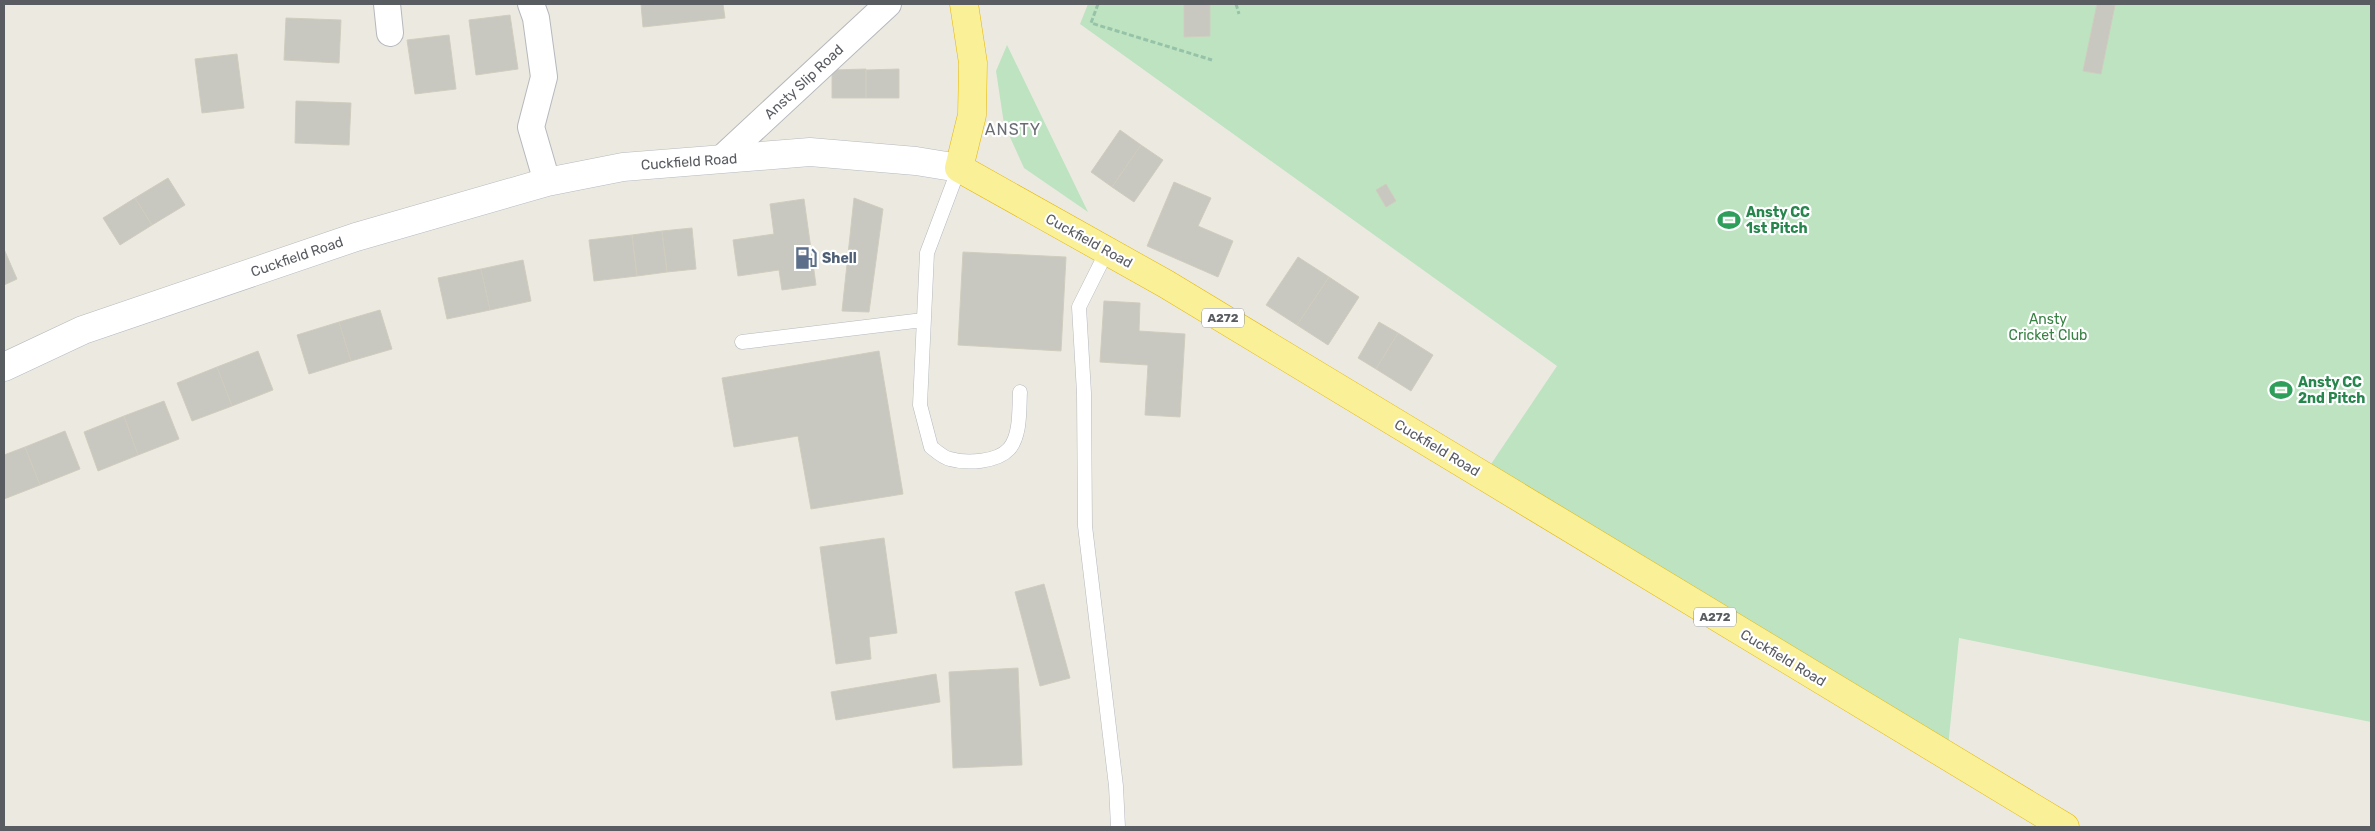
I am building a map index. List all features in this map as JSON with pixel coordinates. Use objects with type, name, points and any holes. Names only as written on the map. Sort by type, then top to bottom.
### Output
[{"type":"highway","points":[[958,168],[972,115],[973,63],[964,4]]},
{"type":"highway","name":"Cuckfield Road","points":[[958,168],[1174,288],[2065,827]]},
{"type":"main road","name":"Cuckfield Road","points":[[4,367],[83,330],[120,317],[356,237],[547,182],[623,167],[810,152],[916,160],[958,168]]},
{"type":"street","points":[[387,4],[390,33]]},
{"type":"street","points":[[531,4],[536,18],[544,77],[531,127],[547,182]]},
{"type":"street","name":"Ansty Slip Road","points":[[721,159],[888,4]]},
{"type":"lane","points":[[958,168],[927,253],[920,405],[930,447],[949,459],[970,461],[997,458],[1010,448],[1017,431],[1020,392]]},
{"type":"lane","points":[[1107,251],[1079,307],[1084,393],[1085,526],[1116,786],[1118,827]]},
{"type":"lane","points":[[742,342],[923,320]]},
{"type":"path","points":[[1098,4],[1091,22],[1212,60]]},
{"type":"path","points":[[1236,4],[1239,14]]},
{"type":"green space","name":"Ansty Cricket Club","points":[[1088,4],[2371,4],[2371,722],[1959,638],[1947,757],[1483,476],[1557,366],[1080,24]]},
{"type":"green space","points":[[1007,45],[1088,212],[1024,168],[1004,124],[996,71]]},
{"type":"building","points":[[641,4],[723,4],[725,18],[643,27]]},
{"type":"building","points":[[1184,4],[1210,4],[1210,36],[1184,37]]},
{"type":"building","points":[[2097,4],[2115,5],[2101,74],[2083,71]]},
{"type":"building","points":[[510,15],[518,69],[476,75],[469,20]]},
{"type":"building","points":[[286,18],[341,20],[339,63],[284,60]]},
{"type":"building","points":[[449,35],[456,89],[415,94],[407,40]]},
{"type":"building","points":[[237,54],[244,108],[202,113],[195,59]]},
{"type":"building","points":[[866,69],[866,98],[832,98],[832,70]]},
{"type":"building","points":[[899,69],[899,98],[866,98],[866,70]]},
{"type":"building","points":[[296,101],[351,103],[349,145],[295,143]]},
{"type":"building","points":[[1120,130],[1141,145],[1112,187],[1091,172]]},
{"type":"building","points":[[1141,145],[1163,160],[1134,202],[1112,187]]},
{"type":"building","points":[[168,178],[185,205],[152,225],[135,198]]},
{"type":"building","points":[[1174,182],[1211,198],[1198,226],[1233,241],[1218,277],[1147,246]]},
{"type":"building","points":[[1386,184],[1396,201],[1386,207],[1376,190]]},
{"type":"building","points":[[135,198],[152,225],[120,245],[103,218]]},
{"type":"building","points":[[854,198],[883,209],[869,312],[842,311]]},
{"type":"building","points":[[804,199],[816,285],[782,290],[779,270],[738,276],[733,240],[774,234],[770,204]]},
{"type":"building","points":[[692,228],[696,269],[667,272],[662,231]]},
{"type":"building","points":[[662,231],[667,272],[637,276],[632,235]]},
{"type":"building","points":[[632,235],[637,276],[594,281],[589,240]]},
{"type":"building","points":[[4,249],[17,279],[4,285]]},
{"type":"building","points":[[963,252],[1066,257],[1061,351],[958,345]]},
{"type":"building","points":[[1298,257],[1329,277],[1297,325],[1266,305]]},
{"type":"building","points":[[523,260],[531,301],[490,310],[481,269]]},
{"type":"building","points":[[481,269],[490,310],[447,319],[438,278]]},
{"type":"building","points":[[1329,277],[1359,297],[1328,345],[1297,325]]},
{"type":"building","points":[[1104,301],[1140,303],[1139,331],[1185,334],[1180,417],[1145,415],[1148,365],[1100,362]]},
{"type":"building","points":[[380,310],[392,349],[351,361],[339,322]]},
{"type":"building","points":[[339,322],[351,361],[309,374],[297,335]]},
{"type":"building","points":[[1379,322],[1398,333],[1376,369],[1358,358]]},
{"type":"building","points":[[1398,333],[1433,355],[1411,391],[1376,369]]},
{"type":"building","points":[[258,351],[273,390],[232,406],[217,367]]},
{"type":"building","points":[[879,351],[903,494],[811,509],[798,436],[734,447],[722,378]]},
{"type":"building","points":[[217,367],[232,406],[192,421],[177,383]]},
{"type":"building","points":[[164,401],[179,439],[138,455],[124,416]]},
{"type":"building","points":[[124,416],[138,455],[98,471],[84,432]]},
{"type":"building","points":[[65,431],[80,469],[40,485],[25,447]]},
{"type":"building","points":[[25,447],[40,485],[4,499],[4,455]]},
{"type":"building","points":[[884,538],[897,633],[869,637],[871,659],[836,664],[820,547]]},
{"type":"building","points":[[1044,584],[1070,678],[1040,686],[1015,592]]},
{"type":"building","points":[[1018,668],[1022,765],[953,768],[949,672]]},
{"type":"building","points":[[936,674],[940,702],[836,720],[831,692]]},
{"type":"place","name":"Ansty CC 1st Pitch","points":[[1729,220]]},
{"type":"place","name":"Shell","points":[[806,258]]},
{"type":"place","name":"Ansty CC 2nd Pitch","points":[[2281,390]]},
{"type":"district","name":"ANSTY","points":[[1013,129]]}]
